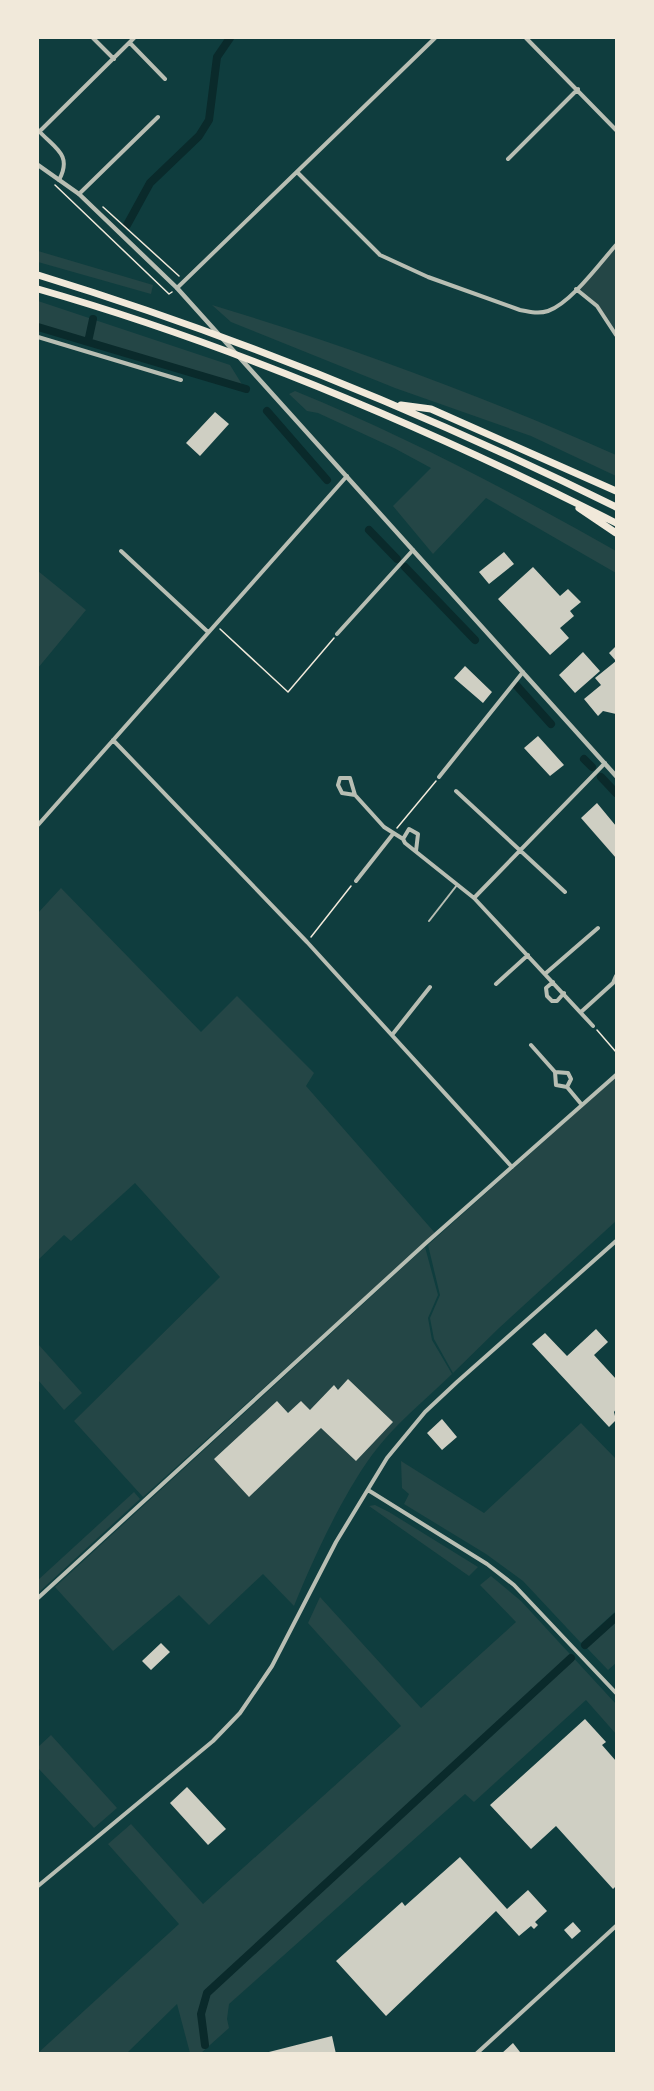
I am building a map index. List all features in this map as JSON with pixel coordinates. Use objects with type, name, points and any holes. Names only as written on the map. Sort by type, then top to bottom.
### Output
[{"type":"highway","points":[[38,275],[261,351],[494,447],[616,507]]},
{"type":"highway","points":[[38,289],[180,336],[378,412],[557,493],[616,523]]},
{"type":"highway","points":[[393,404],[431,409],[616,490]]},
{"type":"highway","points":[[557,493],[616,533]]},
{"type":"street","points":[[93,38],[114,59]]},
{"type":"street","points":[[59,180],[66,165],[64,157],[38,131],[134,38]]},
{"type":"street","points":[[177,288],[435,38]]},
{"type":"street","points":[[526,38],[616,130]]},
{"type":"street","points":[[130,43],[165,79]]},
{"type":"street","points":[[508,159],[578,89]]},
{"type":"street","points":[[79,194],[158,117]]},
{"type":"street","points":[[38,165],[79,194],[177,288],[616,776]]},
{"type":"street","points":[[297,172],[370,247],[412,271],[506,306],[534,313],[553,309],[576,289],[616,245]]},
{"type":"street","points":[[576,289],[597,306],[616,335]]},
{"type":"street","points":[[38,337],[181,380]]},
{"type":"street","points":[[38,825],[347,476]]},
{"type":"street","points":[[337,634],[414,550]]},
{"type":"street","points":[[121,551],[208,632]]},
{"type":"street","points":[[439,777],[523,672]]},
{"type":"street","points":[[113,740],[307,942],[512,1167]]},
{"type":"street","points":[[474,898],[605,763]]},
{"type":"street","points":[[355,795],[342,793],[338,785],[340,778],[350,778],[355,795],[393,834],[403,839],[474,898],[593,1026]]},
{"type":"street","points":[[456,791],[565,892]]},
{"type":"street","points":[[403,839],[409,829],[414,830],[418,834],[416,851]]},
{"type":"street","points":[[356,880],[393,834]]},
{"type":"street","points":[[546,973],[598,928]]},
{"type":"street","points":[[496,984],[528,955]]},
{"type":"street","points":[[581,1012],[613,983],[616,976]]},
{"type":"street","points":[[553,982],[546,988],[547,996],[552,1002],[557,1001],[564,993]]},
{"type":"street","points":[[392,1035],[430,987]]},
{"type":"street","points":[[531,1045],[555,1072],[556,1085],[567,1088],[582,1105]]},
{"type":"street","points":[[555,1072],[568,1072],[571,1079],[567,1088]]},
{"type":"street","points":[[38,1598],[616,1075]]},
{"type":"street","points":[[38,1886],[213,1741],[246,1705],[272,1666],[336,1542],[387,1458],[425,1412],[616,1241]]},
{"type":"street","points":[[368,1490],[487,1564],[514,1585],[616,1693]]},
{"type":"street","points":[[476,2054],[616,1926]]},
{"type":"lane","points":[[429,921],[458,885]]},
{"type":"path","points":[[54,187],[107,233],[169,294]]},
{"type":"path","points":[[99,204],[184,280]]},
{"type":"path","points":[[215,624],[288,692],[337,634]]},
{"type":"path","points":[[393,834],[439,777]]},
{"type":"path","points":[[307,942],[356,880]]},
{"type":"path","points":[[593,1026],[616,1052]]},
{"type":"shaded area","points":[[616,245],[616,335],[597,306],[576,289]]},
{"type":"shaded area","points":[[38,251],[153,285],[151,294],[38,262]]},
{"type":"shaded area","points":[[38,301],[230,365],[243,386],[38,325]]},
{"type":"shaded area","points":[[212,305],[365,355],[567,434],[616,455],[616,476],[531,436],[395,388],[231,322]]},
{"type":"shaded area","points":[[295,391],[378,427],[458,466],[616,551],[616,573],[486,498],[433,554],[393,506],[431,468],[318,413],[307,411],[289,394]]},
{"type":"shaded area","points":[[38,571],[86,610],[38,668]]},
{"type":"shaded area","points":[[61,888],[201,1032],[237,996],[314,1073],[306,1086],[435,1233],[143,1497],[74,1421],[220,1277],[135,1183],[71,1241],[64,1235],[38,1260],[38,913]]},
{"type":"shaded area","points":[[616,1077],[616,1221],[453,1373],[434,1339],[430,1318],[440,1295],[428,1245]]},
{"type":"shaded area","points":[[425,1247],[438,1295],[428,1318],[432,1340],[452,1374],[390,1433],[361,1471],[329,1528],[294,1606],[263,1574],[209,1625],[179,1595],[113,1651],[55,1587]]},
{"type":"shaded area","points":[[38,1344],[82,1393],[64,1410],[38,1380]]},
{"type":"shaded area","points":[[581,1423],[616,1459],[616,1611],[581,1643],[523,1581],[486,1554],[404,1504],[409,1494],[402,1488],[401,1461],[484,1513]]},
{"type":"shaded area","points":[[134,1492],[140,1499],[38,1593],[38,1580]]},
{"type":"shaded area","points":[[375,1505],[478,1567],[469,1576],[369,1506]]},
{"type":"shaded area","points":[[491,1576],[521,1601],[616,1704],[616,1734],[586,1700],[474,1802],[465,1794],[229,2004],[227,2019],[229,2028],[201,2053],[190,2053],[177,2004],[127,2053],[38,2053],[179,1924],[108,1844],[131,1824],[203,1904],[401,1726],[308,1623],[320,1597],[421,1708],[516,1622],[480,1585]]},
{"type":"shaded area","points":[[616,1620],[616,1663],[608,1670],[586,1647]]},
{"type":"shaded area","points":[[51,1735],[117,1808],[94,1828],[38,1768],[38,1747]]},
{"type":"building","points":[[215,412],[229,424],[200,456],[186,443]]},
{"type":"building","points":[[504,552],[514,564],[489,584],[479,572]]},
{"type":"building","points":[[533,567],[560,596],[568,589],[581,602],[570,611],[574,616],[560,628],[569,638],[550,655],[498,599]]},
{"type":"building","points":[[616,646],[616,661],[609,653]]},
{"type":"building","points":[[583,652],[600,671],[575,693],[559,675]]},
{"type":"building","points":[[616,661],[616,714],[603,711],[598,716],[584,699],[601,685],[595,678]]},
{"type":"building","points":[[465,666],[492,692],[483,703],[454,678]]},
{"type":"building","points":[[538,736],[564,765],[550,776],[524,748]]},
{"type":"building","points":[[597,803],[616,826],[616,858],[581,818]]},
{"type":"building","points":[[596,1329],[608,1342],[594,1355],[616,1379],[616,1409],[614,1412],[616,1420],[609,1427],[532,1344],[545,1333],[567,1356]]},
{"type":"building","points":[[348,1379],[393,1422],[356,1461],[321,1428],[249,1497],[214,1459],[277,1401],[288,1413],[301,1401],[310,1410],[334,1385],[338,1390]]},
{"type":"building","points":[[442,1419],[457,1437],[442,1450],[427,1433]]},
{"type":"building","points":[[161,1643],[170,1652],[151,1670],[142,1661]]},
{"type":"building","points":[[585,1719],[606,1742],[602,1745],[616,1761],[616,1886],[613,1889],[556,1826],[531,1849],[490,1805]]},
{"type":"building","points":[[187,1787],[226,1829],[208,1845],[170,1803]]},
{"type":"building","points":[[460,1857],[507,1909],[528,1890],[547,1911],[535,1922],[538,1925],[534,1929],[531,1926],[519,1936],[496,1911],[386,2016],[336,1961],[402,1902],[405,1906]]},
{"type":"building","points":[[573,1922],[581,1931],[572,1939],[564,1930]]},
{"type":"building","points":[[332,2036],[336,2054],[265,2054],[265,2053]]},
{"type":"building","points":[[513,2043],[520,2052],[501,2054]]},
{"type":"waterway","points":[[127,225],[150,183],[199,136],[209,120],[217,57],[230,38]]},
{"type":"waterway","points":[[38,327],[88,342],[93,319]]},
{"type":"waterway","points":[[88,342],[246,389]]},
{"type":"waterway","points":[[267,411],[327,480]]},
{"type":"waterway","points":[[369,530],[397,559]]},
{"type":"waterway","points":[[405,567],[475,640]]},
{"type":"waterway","points":[[516,685],[551,724]]},
{"type":"waterway","points":[[584,759],[592,767]]},
{"type":"waterway","points":[[601,777],[616,793]]},
{"type":"waterway","points":[[585,1645],[616,1617]]},
{"type":"waterway","points":[[205,2045],[201,2014],[207,1993],[571,1658]]}]
